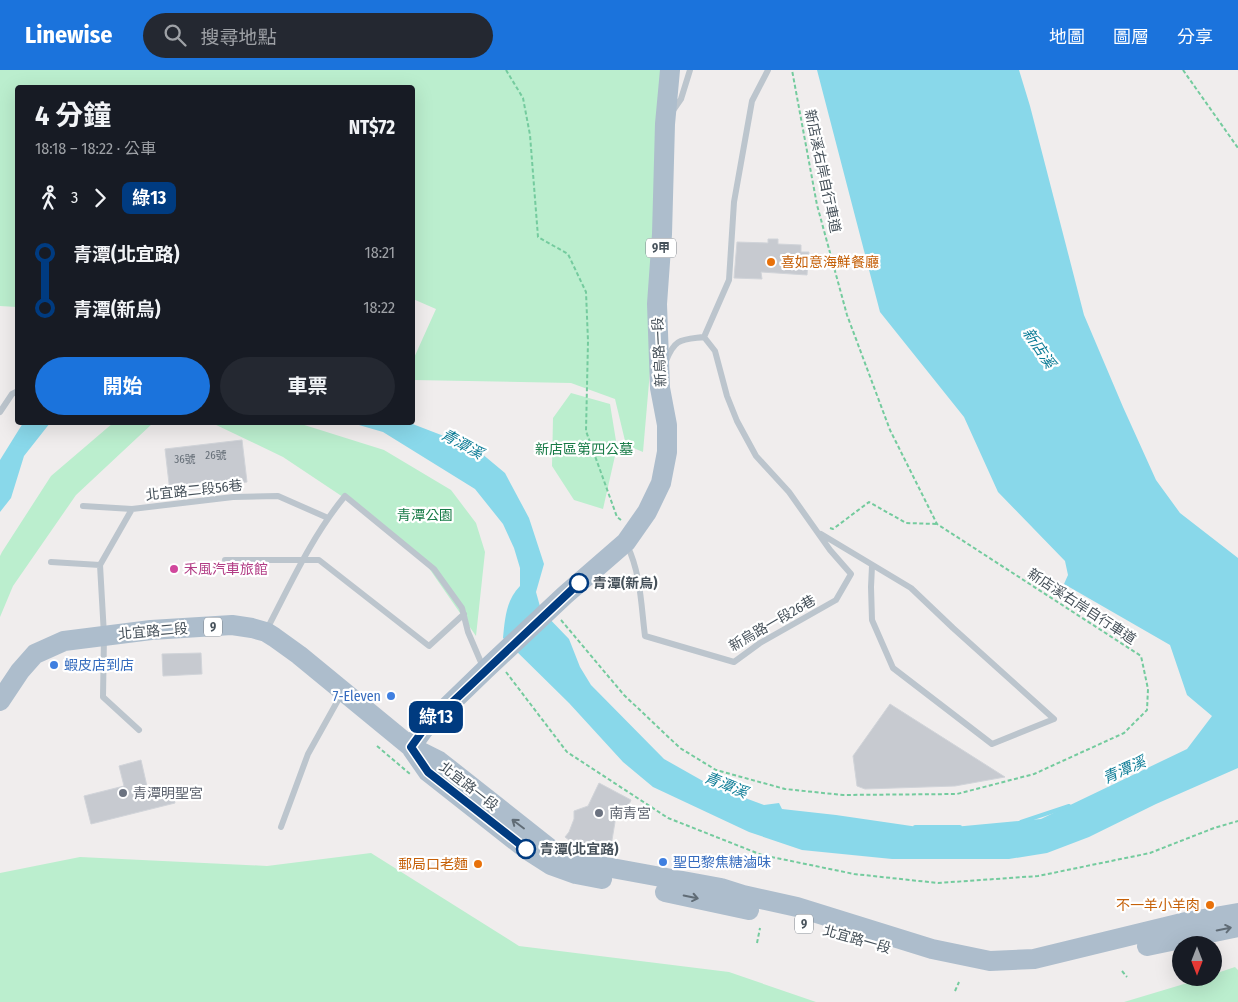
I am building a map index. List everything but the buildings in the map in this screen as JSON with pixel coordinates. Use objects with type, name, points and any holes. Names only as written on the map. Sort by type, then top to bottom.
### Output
[{"type":"main road","name":"新烏路一段","points":[[558,602],[630,537],[647,512],[662,483],[668,452],[667,425],[660,388],[656,304],[662,234],[665,124],[670,70]]},
{"type":"main road","name":"9甲","points":[[411,747],[424,729],[558,602]]},
{"type":"main road","name":"北宜路二段","points":[[0,701],[20,670],[35,654],[64,641],[151,630],[232,625],[266,632],[299,655],[411,747]]},
{"type":"main road","name":"北宜路一段","points":[[411,747],[439,761],[553,851],[590,864],[721,888],[797,907],[932,949],[990,961],[1034,960],[1186,922],[1238,913]]},
{"type":"main road","name":"北宜路一段","points":[[411,747],[428,772],[526,850],[552,865],[576,874],[735,906],[832,931],[945,964],[992,973],[1035,971],[1238,927]]},
{"type":"lane","points":[[665,124],[681,98],[690,70]]},
{"type":"lane","points":[[704,337],[729,280],[734,202],[740,165],[752,101],[768,70]]},
{"type":"lane","points":[[667,425],[666,362],[671,347],[683,339],[704,337]]},
{"type":"lane","points":[[704,337],[715,351],[730,404],[747,442],[756,456],[789,492],[818,532],[911,588],[1054,718],[992,744],[893,668],[872,620],[870,587],[872,566]]},
{"type":"lane","points":[[0,412],[15,392]]},
{"type":"lane","name":"北宜路二段56巷","points":[[100,565],[132,509],[234,497],[278,496],[328,518]]},
{"type":"lane","points":[[266,632],[301,560],[344,496],[434,569],[462,608],[468,632],[491,665]]},
{"type":"lane","points":[[83,506],[132,509]]},
{"type":"lane","name":"新烏路一段26巷","points":[[630,537],[639,578],[645,636],[734,662],[760,643],[836,600],[851,574],[830,550],[818,532]]},
{"type":"lane","points":[[225,560],[319,560],[429,646],[464,614]]},
{"type":"lane","points":[[51,562],[100,565],[104,636],[103,697],[139,730]]},
{"type":"lane","points":[[281,827],[308,754],[342,691]]},
{"type":"path","points":[[506,70],[523,98],[530,135],[538,237],[568,254],[586,292],[588,342],[586,431],[617,517],[630,537]]},
{"type":"path","name":"新店溪右岸自行車道","points":[[558,602],[624,694],[680,748],[716,770],[785,789],[843,795],[956,794],[1034,774],[1124,733],[1147,710],[1148,689],[1141,656],[938,524],[890,430],[847,314],[817,204],[792,70]]},
{"type":"path","points":[[1183,70],[1238,148]]},
{"type":"path","points":[[812,524],[833,529],[869,502],[906,523],[938,524]]},
{"type":"path","points":[[491,665],[567,752],[668,818],[762,854],[854,874],[938,883],[1038,876],[1150,853],[1214,828],[1238,822]]},
{"type":"path","points":[[377,746],[412,776]]},
{"type":"path","points":[[757,943],[760,928]]},
{"type":"path","points":[[1122,971],[1127,976]]},
{"type":"path","points":[[955,991],[959,982]]},
{"type":"green space","points":[[0,70],[676,70],[643,452],[626,445],[615,399],[571,383],[415,380],[415,356],[436,309],[415,300],[415,85],[15,85],[15,307],[0,306]]},
{"type":"green space","name":"新店區第四公墓","points":[[571,393],[610,404],[617,447],[603,509],[574,500],[552,466],[553,418]]},
{"type":"green space","points":[[111,425],[151,425],[76,495],[13,586],[0,617],[0,556],[51,476]]},
{"type":"green space","name":"青潭公園","points":[[216,425],[304,425],[384,450],[451,490],[476,523],[485,552],[476,636],[424,561],[364,511],[283,457]]},
{"type":"green space","points":[[371,853],[519,946],[729,972],[816,1002],[0,1002],[0,873],[80,857],[267,866]]},
{"type":"green space","points":[[1235,967],[1238,970],[1238,1002],[1124,1002],[1177,986],[1222,986],[1222,971]]},
{"type":"water","name":"新店溪","points":[[817,70],[1019,70],[1084,315],[1123,407],[1156,480],[1180,513],[1238,558],[1238,768],[1156,804],[1089,837],[1047,853],[1009,859],[892,859],[802,850],[749,832],[653,787],[623,762],[569,703],[503,638],[509,604],[515,591],[520,586],[520,568],[514,548],[503,524],[475,489],[383,432],[359,425],[415,425],[475,448],[505,473],[529,518],[544,564],[536,592],[541,610],[569,639],[580,667],[591,685],[664,759],[710,785],[764,805],[779,803],[782,809],[932,829],[1041,819],[1187,749],[1212,716],[1187,695],[1170,645],[1064,584],[1068,575],[1065,561],[998,492],[964,417],[880,312]]},
{"type":"water","points":[[22,425],[48,425],[24,456],[11,498],[0,512],[0,460]]},
{"type":"waterway","name":"青潭溪","points":[[1021,822],[1069,806]]},
{"type":"waterway","name":"青潭溪","points":[[915,827],[960,827]]},
{"type":"bus line","name":"綠13","points":[[526,849],[428,772],[411,747],[424,729],[579,583]]},
{"type":"place","name":"喜如意海鮮餐廳","points":[[771,262]]},
{"type":"place","name":"禾風汽車旅館","points":[[174,569]]},
{"type":"place","name":"青潭(新烏)","points":[[579,583]]},
{"type":"place","name":"蝦皮店到店","points":[[54,665]]},
{"type":"place","name":"7-Eleven","points":[[391,696]]},
{"type":"place","name":"青潭明聖宮","points":[[123,793]]},
{"type":"place","name":"南青宮","points":[[599,813]]},
{"type":"place","name":"青潭(北宜路)","points":[[526,849]]},
{"type":"place","name":"聖巴黎焦糖滷味","points":[[663,862]]},
{"type":"place","name":"郵局口老麵","points":[[478,864]]},
{"type":"place","name":"不一羊小羊肉","points":[[1210,905]]}]
